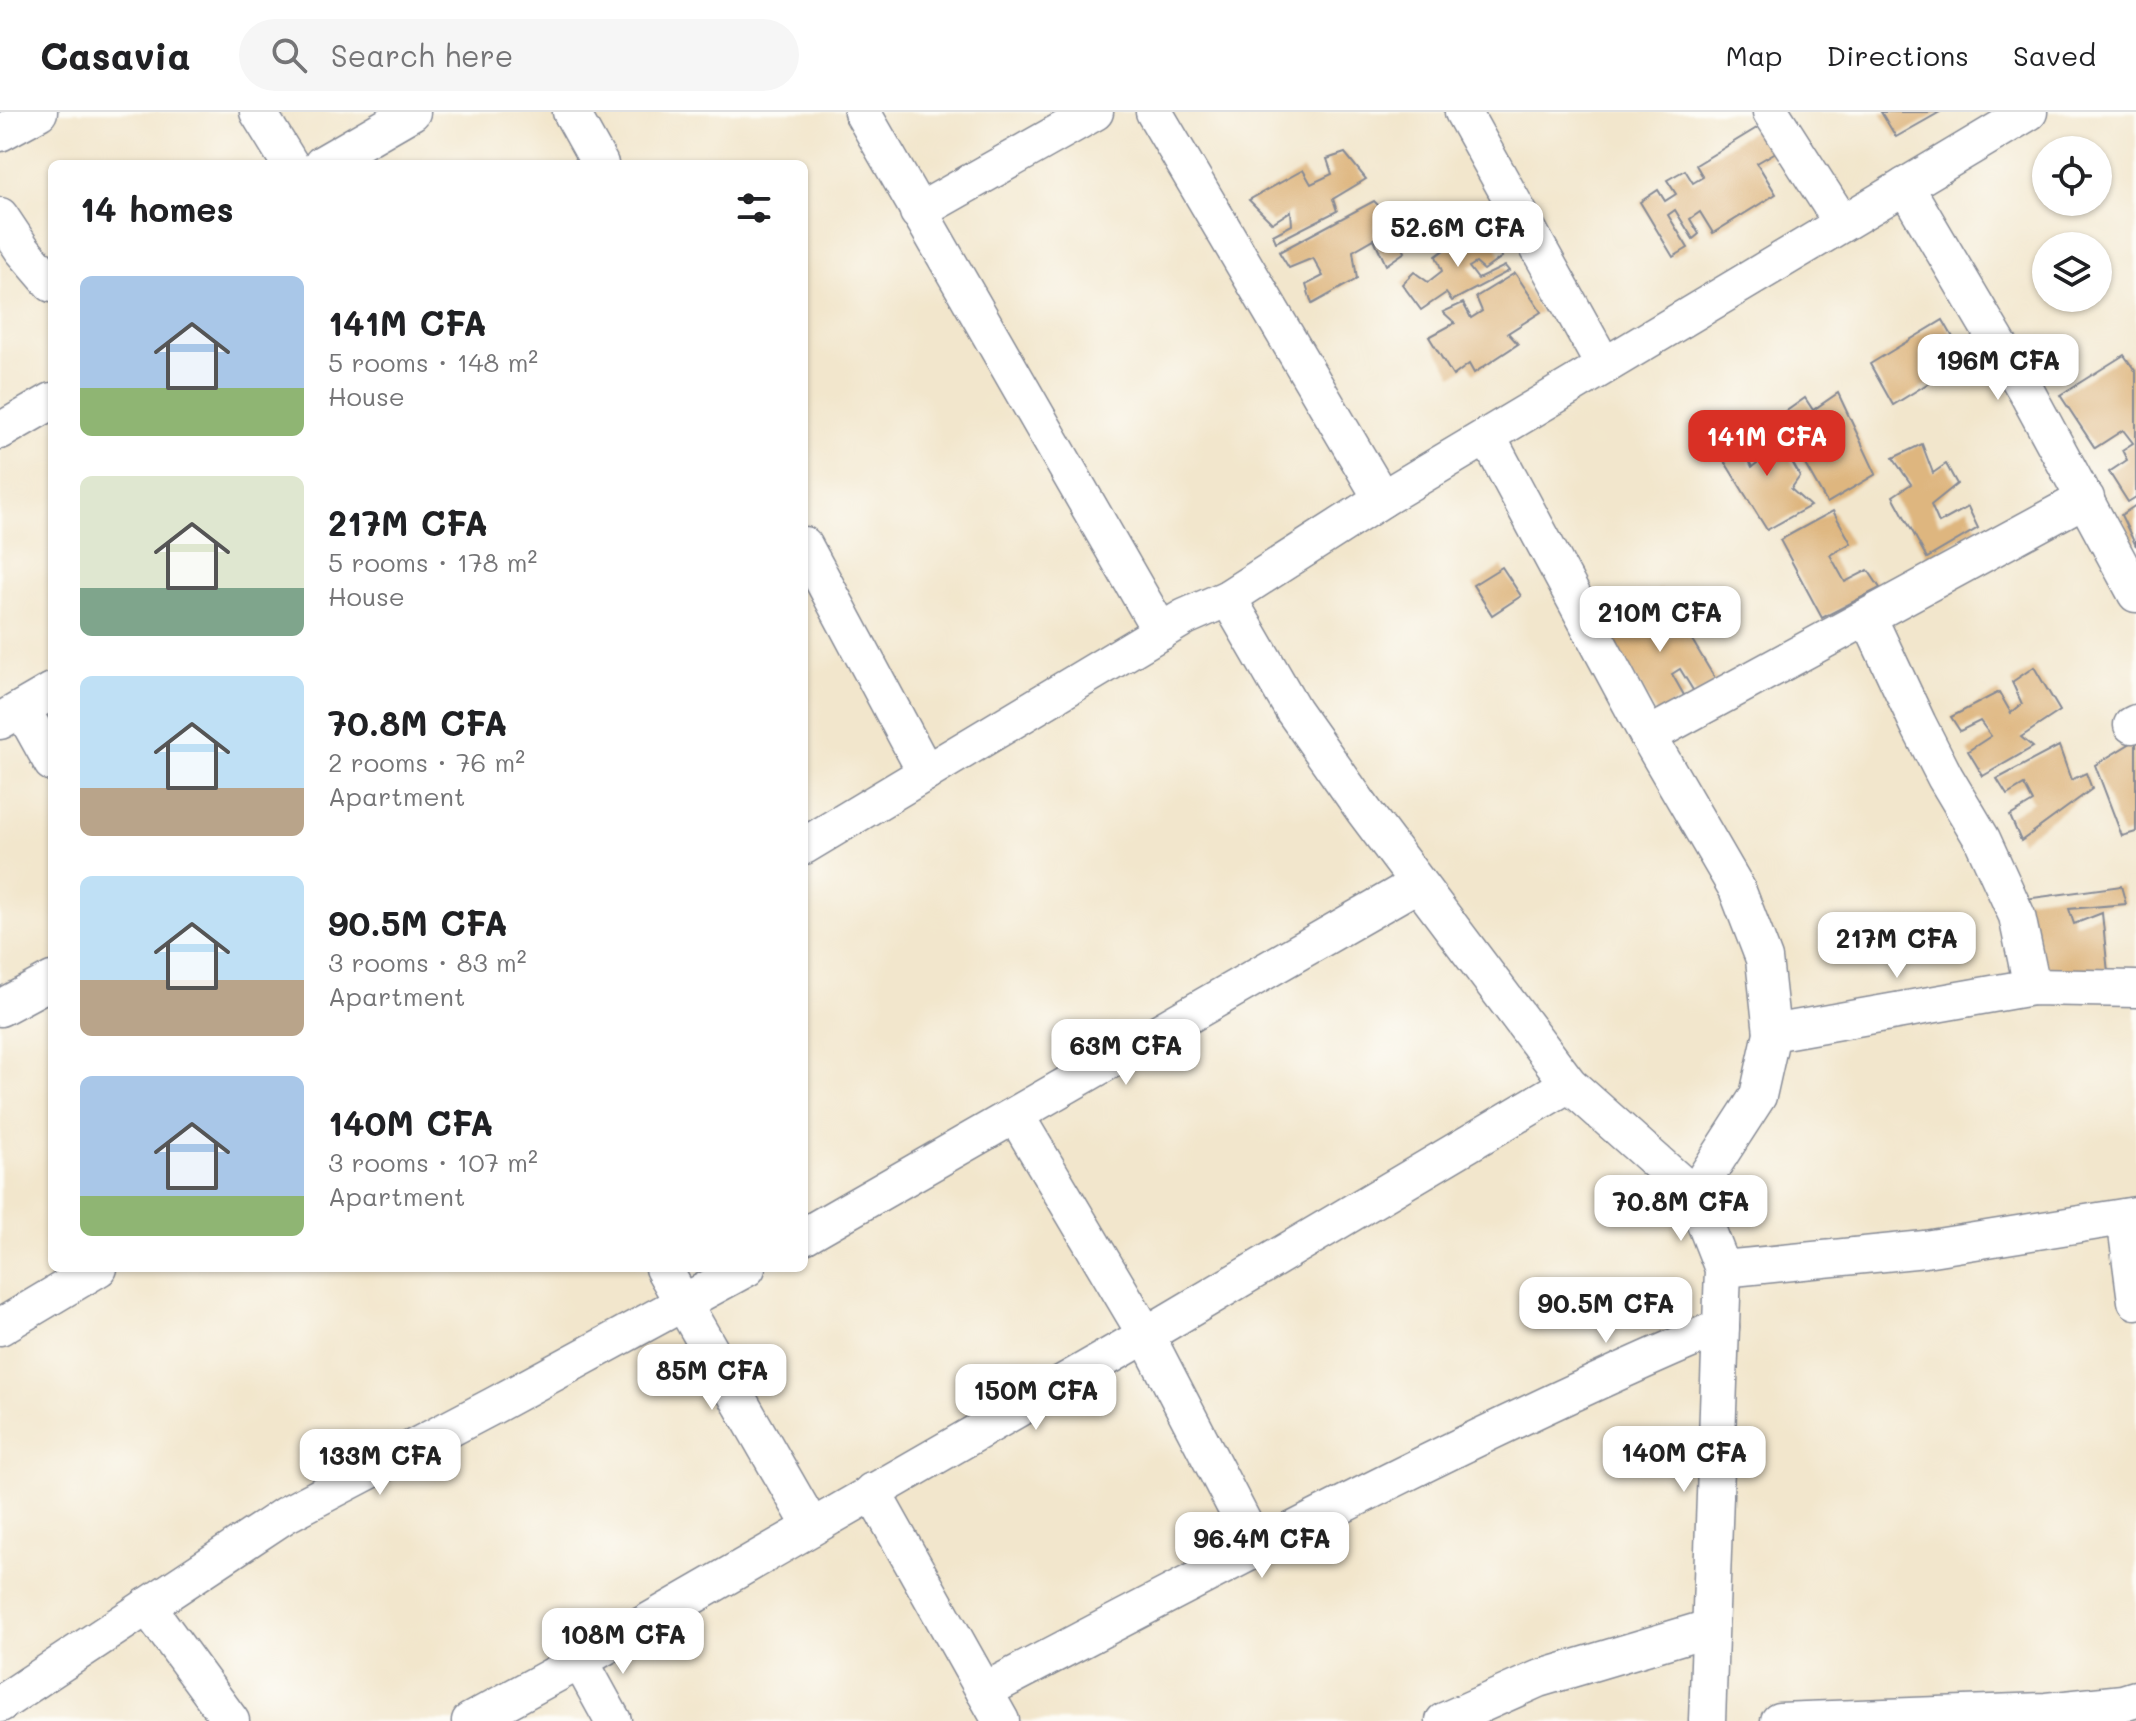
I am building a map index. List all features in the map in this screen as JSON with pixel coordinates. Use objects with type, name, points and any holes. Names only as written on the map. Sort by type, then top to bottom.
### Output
[{"type":"street","points":[[0,133],[39,112]]},
{"type":"street","points":[[258,112],[288,160]]},
{"type":"street","points":[[329,160],[412,112]]},
{"type":"street","points":[[571,112],[598,160]]},
{"type":"street","points":[[862,112],[1161,632]]},
{"type":"street","points":[[918,212],[1095,112]]},
{"type":"street","points":[[1154,112],[1382,499]]},
{"type":"street","points":[[1463,112],[1604,366]]},
{"type":"street","points":[[1771,112],[1842,223]]},
{"type":"street","points":[[808,844],[1185,617],[1228,598],[1382,499],[2029,112]]},
{"type":"street","points":[[1905,186],[2086,498],[2136,594]]},
{"type":"street","points":[[0,216],[48,279]]},
{"type":"street","points":[[0,431],[48,403]]},
{"type":"street","points":[[1487,436],[1648,736],[1737,889],[1764,959],[1772,1033],[1758,1096],[1694,1195]]},
{"type":"street","points":[[1648,736],[2086,498]]},
{"type":"street","points":[[808,552],[926,773]]},
{"type":"street","points":[[1228,598],[1293,710],[1417,884],[1569,1084],[1694,1195],[1723,1269],[1707,1721]]},
{"type":"street","points":[[1868,617],[1945,777],[1982,839],[2017,916],[2032,987]]},
{"type":"street","points":[[25,707],[48,755]]},
{"type":"street","points":[[808,1234],[1417,884]]},
{"type":"street","points":[[0,1008],[48,982]]},
{"type":"street","points":[[1772,1033],[2032,987],[2136,989]]},
{"type":"street","points":[[470,1721],[580,1661],[1146,1335],[1569,1084]]},
{"type":"street","points":[[1016,1116],[1146,1335],[1257,1549]]},
{"type":"street","points":[[1723,1269],[1925,1249],[2130,1216],[2136,1301]]},
{"type":"street","points":[[0,1327],[92,1272]]},
{"type":"street","points":[[666,1272],[811,1526]]},
{"type":"street","points":[[0,1704],[285,1515],[740,1272]]},
{"type":"street","points":[[872,1491],[993,1706],[1257,1549],[1515,1420],[1721,1327]]},
{"type":"street","points":[[147,1606],[231,1721]]},
{"type":"street","points":[[1444,1721],[1538,1679],[1709,1628]]},
{"type":"street","points":[[580,1661],[613,1721]]},
{"type":"street","points":[[1779,1721],[2046,1711],[2136,1699]]},
{"type":"building","points":[[1881,112],[1940,112],[1896,137]]},
{"type":"building","points":[[1760,126],[1776,152],[1757,163],[1776,194],[1713,233],[1700,212],[1690,219],[1699,234],[1693,239],[1675,210],[1668,215],[1688,248],[1673,257],[1640,202],[1658,190],[1665,201],[1676,194],[1667,180],[1685,170],[1693,183],[1703,177],[1696,165]]},
{"type":"building","points":[[1345,153],[1366,179],[1333,199],[1337,211],[1276,242],[1273,235],[1292,225],[1291,211],[1272,223],[1249,200],[1303,170],[1311,184],[1332,174],[1327,159]]},
{"type":"building","points":[[1374,201],[1387,214],[1377,219],[1375,228],[1392,226],[1405,252],[1386,265],[1374,239],[1353,251],[1357,279],[1312,304],[1306,285],[1323,276],[1313,258],[1289,268],[1279,252]]},
{"type":"building","points":[[1483,221],[1502,257],[1484,270],[1476,263],[1469,267],[1478,279],[1505,266],[1509,271],[1452,301],[1446,293],[1421,310],[1402,284],[1414,272],[1428,282],[1442,271],[1436,256]]},
{"type":"building","points":[[1515,273],[1541,312],[1508,333],[1518,344],[1474,373],[1469,364],[1453,376],[1429,337],[1455,323],[1443,312],[1463,303],[1471,318],[1482,311],[1476,297]]},
{"type":"building","points":[[1943,320],[1966,360],[1893,405],[1870,364]]},
{"type":"building","points":[[2124,355],[2136,372],[2136,497],[2128,502],[2109,472],[2127,460],[2122,450],[2133,443],[2123,430],[2095,448],[2060,395]]},
{"type":"building","points":[[1838,393],[1876,474],[1827,503],[1778,417],[1805,398],[1813,410]]},
{"type":"building","points":[[1769,422],[1800,476],[1791,489],[1810,506],[1767,530],[1720,454],[1738,439],[1752,467],[1766,456],[1752,431]]},
{"type":"building","points":[[1922,444],[1933,473],[1946,464],[1957,484],[1931,505],[1939,523],[1968,507],[1978,528],[1927,558],[1893,496],[1911,484],[1893,458]]},
{"type":"building","points":[[2136,505],[2136,546],[2121,515]]},
{"type":"building","points":[[1833,511],[1851,543],[1830,555],[1845,582],[1868,570],[1880,588],[1822,618],[1780,540]]},
{"type":"building","points":[[1502,567],[1521,596],[1492,615],[1473,585]]},
{"type":"building","points":[[1660,589],[1673,610],[1654,622],[1665,640],[1685,628],[1717,682],[1696,695],[1680,669],[1672,674],[1685,697],[1657,714],[1609,635],[1627,625],[1621,613]]},
{"type":"building","points":[[2034,667],[2060,711],[2021,737],[2033,747],[1983,776],[1968,751],[1991,736],[1980,721],[1960,731],[1951,717],[1999,692],[2011,713],[2022,704],[2012,682]]},
{"type":"building","points":[[2136,740],[2136,832],[2122,836],[2095,765]]},
{"type":"building","points":[[2059,746],[2071,780],[2086,773],[2092,789],[2021,841],[2010,816],[2033,802],[2024,785],[2007,795],[1997,779]]},
{"type":"building","points":[[2121,886],[2126,904],[2069,909],[2074,924],[2102,913],[2108,973],[2045,982],[2025,899]]}]
